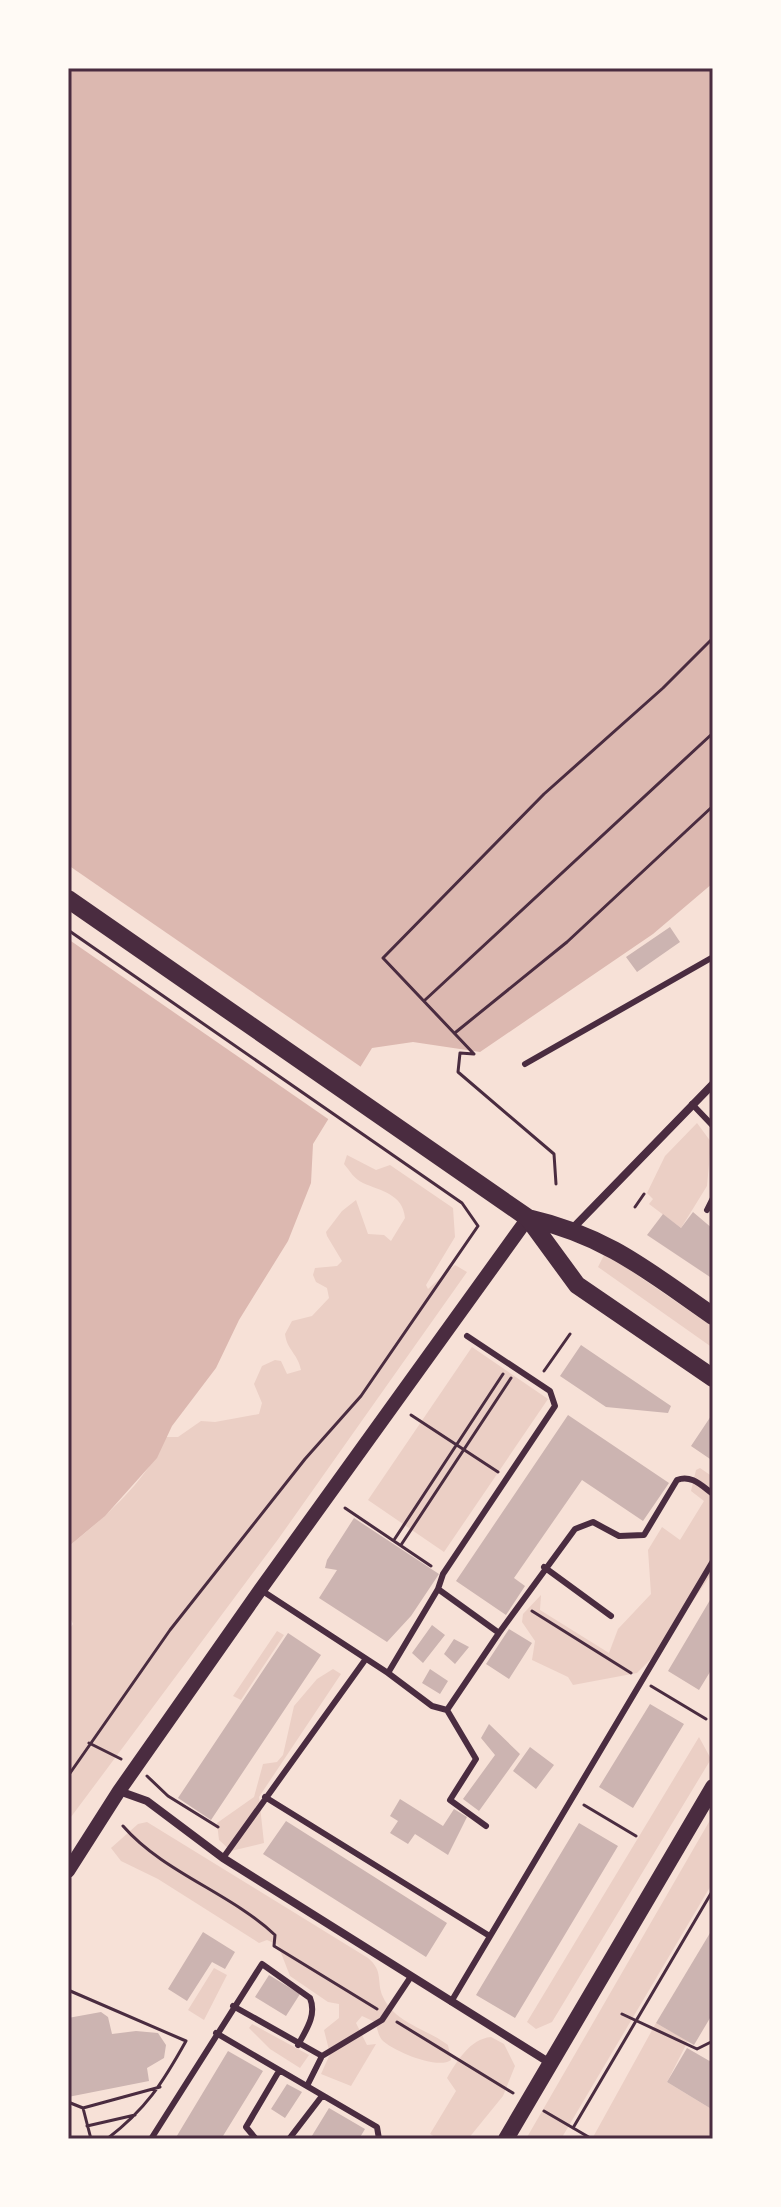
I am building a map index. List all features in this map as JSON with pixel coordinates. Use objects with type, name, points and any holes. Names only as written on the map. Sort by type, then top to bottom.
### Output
[{"type":"main road","points":[[68,899],[528,1218],[577,1285],[713,1378]]},
{"type":"main road","points":[[528,1218],[573,1228],[613,1247],[713,1316]]},
{"type":"main road","points":[[506,2139],[712,1791]]},
{"type":"street","points":[[573,1228],[713,1084]]},
{"type":"street","points":[[68,1871],[119,1791],[260,1590],[528,1218]]},
{"type":"street","points":[[119,1791],[147,1801],[223,1858],[550,2063]]},
{"type":"lane","points":[[525,1064],[713,957]]},
{"type":"lane","points":[[692,1104],[713,1126]]},
{"type":"lane","points":[[707,1210],[713,1198]]},
{"type":"lane","points":[[388,1673],[438,1589],[443,1574],[555,1406],[550,1391],[467,1336]]},
{"type":"lane","points":[[447,1710],[544,1567],[575,1529],[593,1522],[619,1536],[644,1535],[677,1480],[683,1477],[713,1494]]},
{"type":"lane","points":[[451,2003],[488,1935],[713,1561]]},
{"type":"lane","points":[[544,1567],[611,1616]]},
{"type":"lane","points":[[438,1589],[499,1633]]},
{"type":"lane","points":[[260,1590],[388,1673],[432,1706],[447,1710],[476,1759],[450,1800],[486,1826]]},
{"type":"lane","points":[[223,1858],[365,1660]]},
{"type":"lane","points":[[265,1797],[488,1935]]},
{"type":"lane","points":[[151,2139],[262,1964],[310,1998],[313,2004],[314,2011],[298,2045]]},
{"type":"lane","points":[[307,2086],[322,2056],[385,2014],[410,1978]]},
{"type":"lane","points":[[233,2006],[322,2056]]},
{"type":"lane","points":[[216,2033],[377,2127],[379,2139]]},
{"type":"lane","points":[[256,2139],[246,2127],[279,2071]]},
{"type":"lane","points":[[289,2139],[322,2096]]},
{"type":"path","points":[[556,1184],[554,1154],[458,1072],[460,1053],[474,1054],[383,958],[544,794],[663,688],[713,638]]},
{"type":"path","points":[[425,1000],[713,733]]},
{"type":"path","points":[[456,1032],[567,942],[713,806]]},
{"type":"path","points":[[68,930],[462,1203],[478,1226],[361,1396],[220,1565],[68,1776]]},
{"type":"path","points":[[635,1207],[644,1194]]},
{"type":"path","points":[[537,1381],[570,1334]]},
{"type":"path","points":[[394,1540],[510,1364]]},
{"type":"path","points":[[401,1545],[517,1368]]},
{"type":"path","points":[[491,1392],[499,1397]]},
{"type":"path","points":[[411,1415],[506,1477]]},
{"type":"path","points":[[345,1508],[443,1574]]},
{"type":"path","points":[[519,1603],[706,1719]]},
{"type":"path","points":[[89,1743],[124,1761]]},
{"type":"path","points":[[147,1776],[168,1796],[218,1827]]},
{"type":"path","points":[[572,1797],[636,1836]]},
{"type":"path","points":[[123,1826],[141,1847],[256,1917],[275,1935],[274,1946],[592,2139]]},
{"type":"path","points":[[573,2128],[713,1890]]},
{"type":"path","points":[[68,1990],[186,2041],[160,2087],[139,2114],[107,2139]]},
{"type":"path","points":[[622,2014],[697,2049],[713,2041]]},
{"type":"path","points":[[68,2102],[83,2108],[160,2087]]},
{"type":"path","points":[[83,2108],[91,2139]]},
{"type":"path","points":[[87,2126],[139,2114]]},
{"type":"shaded area","points":[[68,68],[713,68],[713,883],[653,934],[480,1052],[413,1042],[372,1048],[313,1144],[311,1183],[288,1241],[239,1320],[216,1368],[172,1426],[157,1458],[105,1516],[68,1547]]},
{"type":"shaded area","points":[[697,1123],[711,1142],[707,1186],[681,1228],[649,1204],[653,1199],[647,1193],[665,1156]]},
{"type":"shaded area","points":[[347,1155],[376,1170],[390,1165],[453,1208],[455,1237],[426,1285],[428,1289],[455,1265],[467,1272],[279,1538],[68,1821],[68,1631],[73,1624],[68,1612],[68,1547],[136,1484],[166,1437],[178,1437],[201,1421],[215,1422],[259,1414],[262,1403],[254,1384],[262,1366],[275,1360],[281,1361],[287,1374],[301,1370],[285,1334],[292,1321],[312,1316],[329,1298],[327,1288],[316,1282],[313,1275],[315,1268],[337,1266],[342,1261],[326,1232],[342,1211],[356,1200],[368,1234],[384,1235],[391,1241],[405,1218],[396,1198],[355,1177],[344,1164]]},
{"type":"shaded area","points":[[604,1255],[713,1327],[713,1348],[598,1267]]},
{"type":"shaded area","points":[[472,1347],[548,1399],[444,1552],[368,1500]]},
{"type":"shaded area","points":[[700,1468],[713,1477],[713,1572],[656,1654],[637,1673],[573,1685],[568,1677],[532,1660],[535,1641],[522,1622],[523,1614],[541,1595],[540,1610],[609,1653],[618,1629],[651,1594],[648,1550],[662,1527],[680,1540],[704,1501],[691,1491],[696,1470]]},
{"type":"shaded area","points":[[277,1631],[284,1635],[241,1700],[233,1696]]},
{"type":"shaded area","points":[[333,1669],[341,1674],[259,1797],[264,1843],[231,1851],[219,1840],[217,1823],[254,1797],[263,1764],[277,1762],[283,1755],[294,1706],[317,1679]]},
{"type":"shaded area","points":[[699,1737],[711,1759],[552,2022],[536,2029],[527,2022]]},
{"type":"shaded area","points":[[713,1815],[713,1882],[561,2139],[526,2139]]},
{"type":"shaded area","points":[[147,1822],[368,1958],[376,1967],[381,1992],[388,2006],[403,2019],[448,2045],[451,2060],[426,2061],[396,2049],[382,2040],[375,2022],[362,2016],[356,2023],[367,2045],[376,2044],[351,2086],[321,2074],[330,2054],[324,2030],[339,2018],[339,2004],[328,2002],[290,1976],[278,1945],[267,1940],[259,1943],[158,1879],[121,1861],[111,1848],[138,1824]]},
{"type":"shaded area","points":[[214,1968],[227,1975],[204,2020],[188,2010]]},
{"type":"shaded area","points":[[656,2023],[688,2041],[667,2082],[713,2110],[713,2139],[592,2139]]},
{"type":"shaded area","points":[[252,2024],[309,2055],[300,2068],[270,2049],[249,2028]]},
{"type":"shaded area","points":[[491,2037],[504,2044],[515,2066],[503,2096],[468,2139],[439,2139],[430,2134],[456,2091],[447,2078],[451,2071],[470,2046]]},
{"type":"pier","points":[[68,865],[364,1069],[331,1121],[68,939]]},
{"type":"building","points":[[670,927],[680,942],[637,972],[626,957]]},
{"type":"building","points":[[693,1212],[713,1229],[713,1279],[647,1235],[663,1214],[681,1228]]},
{"type":"building","points":[[581,1345],[671,1406],[668,1413],[606,1407],[560,1376]]},
{"type":"building","points":[[713,1413],[713,1461],[691,1446]]},
{"type":"building","points":[[568,1415],[669,1483],[643,1521],[582,1480],[514,1578],[525,1586],[506,1615],[456,1581]]},
{"type":"building","points":[[354,1518],[439,1574],[411,1616],[387,1642],[319,1598],[337,1570],[325,1568],[327,1560]]},
{"type":"building","points":[[713,1595],[713,1667],[699,1690],[668,1671]]},
{"type":"building","points":[[432,1625],[445,1635],[423,1663],[412,1653]]},
{"type":"building","points":[[509,1629],[532,1643],[509,1679],[486,1664]]},
{"type":"building","points":[[288,1633],[321,1655],[211,1820],[178,1798]]},
{"type":"building","points":[[454,1639],[469,1647],[455,1664],[444,1654]]},
{"type":"building","points":[[430,1669],[448,1681],[440,1694],[422,1683]]},
{"type":"building","points":[[650,1704],[684,1724],[633,1808],[599,1787]]},
{"type":"building","points":[[489,1724],[520,1754],[479,1811],[463,1799],[495,1755],[481,1738]]},
{"type":"building","points":[[530,1747],[554,1765],[536,1789],[513,1771]]},
{"type":"building","points":[[400,1799],[443,1826],[454,1809],[467,1817],[448,1855],[415,1834],[408,1844],[390,1833],[398,1821],[390,1816]]},
{"type":"building","points":[[286,1821],[447,1923],[426,1957],[263,1854]]},
{"type":"building","points":[[579,1823],[618,1846],[515,2018],[476,1995]]},
{"type":"building","points":[[713,1928],[713,2013],[694,2045],[656,2023]]},
{"type":"building","points":[[203,1932],[235,1952],[225,1969],[212,1962],[187,2001],[168,1989]]},
{"type":"building","points":[[269,1975],[300,1994],[286,2016],[255,1997]]},
{"type":"building","points":[[101,2012],[108,2017],[112,2034],[136,2031],[158,2033],[166,2045],[164,2058],[147,2068],[149,2081],[68,2097],[68,2018]]},
{"type":"building","points":[[687,2048],[713,2063],[713,2110],[667,2082]]},
{"type":"building","points":[[228,2051],[263,2071],[223,2136],[227,2139],[175,2139]]},
{"type":"building","points":[[287,2084],[302,2092],[285,2118],[271,2109]]},
{"type":"building","points":[[329,2108],[365,2129],[359,2139],[310,2139]]}]
